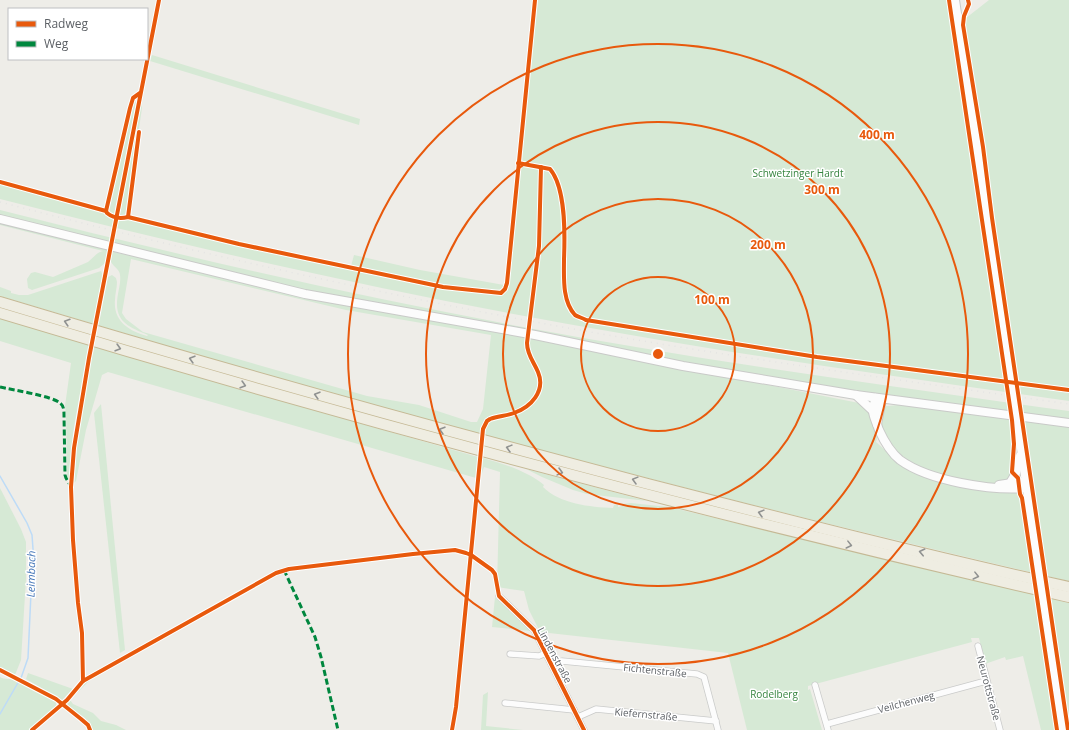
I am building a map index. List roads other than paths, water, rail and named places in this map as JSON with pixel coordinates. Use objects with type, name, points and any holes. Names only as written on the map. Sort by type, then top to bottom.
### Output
[{"type":"highway","points":[[0,302],[481,446],[681,504],[1069,597]]},
{"type":"highway","points":[[0,313],[237,383],[481,446],[1069,587]]},
{"type":"main road","points":[[955,0],[1063,730]]},
{"type":"main road","points":[[0,219],[264,284],[319,296],[535,335],[712,372],[856,395],[1069,423]]},
{"type":"main road","points":[[856,395],[872,410],[881,434],[892,452],[899,459],[912,467],[962,483],[1005,488],[1027,485]]},
{"type":"main road","points":[[872,410],[879,398]]},
{"type":"main road","points":[[877,424],[879,398]]},
{"type":"main road","points":[[1010,483],[1018,470],[1022,452]]},
{"type":"main road","points":[[990,487],[1018,482],[1027,485]]},
{"type":"street","name":"Lindenstraße","points":[[499,596],[534,630],[584,730]]},
{"type":"street","name":"Neurottstraße","points":[[978,646],[1000,730]]},
{"type":"street","points":[[510,654],[539,656],[546,653]]},
{"type":"street","name":"Fichtenstraße","points":[[552,664],[562,661],[697,674],[704,677],[718,730]]},
{"type":"street","name":"Veilchenweg","points":[[827,724],[986,681]]},
{"type":"street","points":[[815,685],[828,730]]},
{"type":"street","points":[[505,703],[574,710]]},
{"type":"street","name":"Kiefernstraße","points":[[578,717],[596,709],[716,721]]},
{"type":"waterway","name":"Leimbach","points":[[0,476],[27,523],[32,535],[33,549],[28,658],[21,678]]},
{"type":"waterway","name":"Leimbach","points":[[0,714],[19,681]]},
{"type":"railway","points":[[0,202],[155,241],[311,277],[546,324],[736,356],[1069,404]]},
{"type":"park label","name":"Schwetzinger Hardt","points":[[798,173]]},
{"type":"park label","name":"Rodelberg","points":[[774,694]]}]
